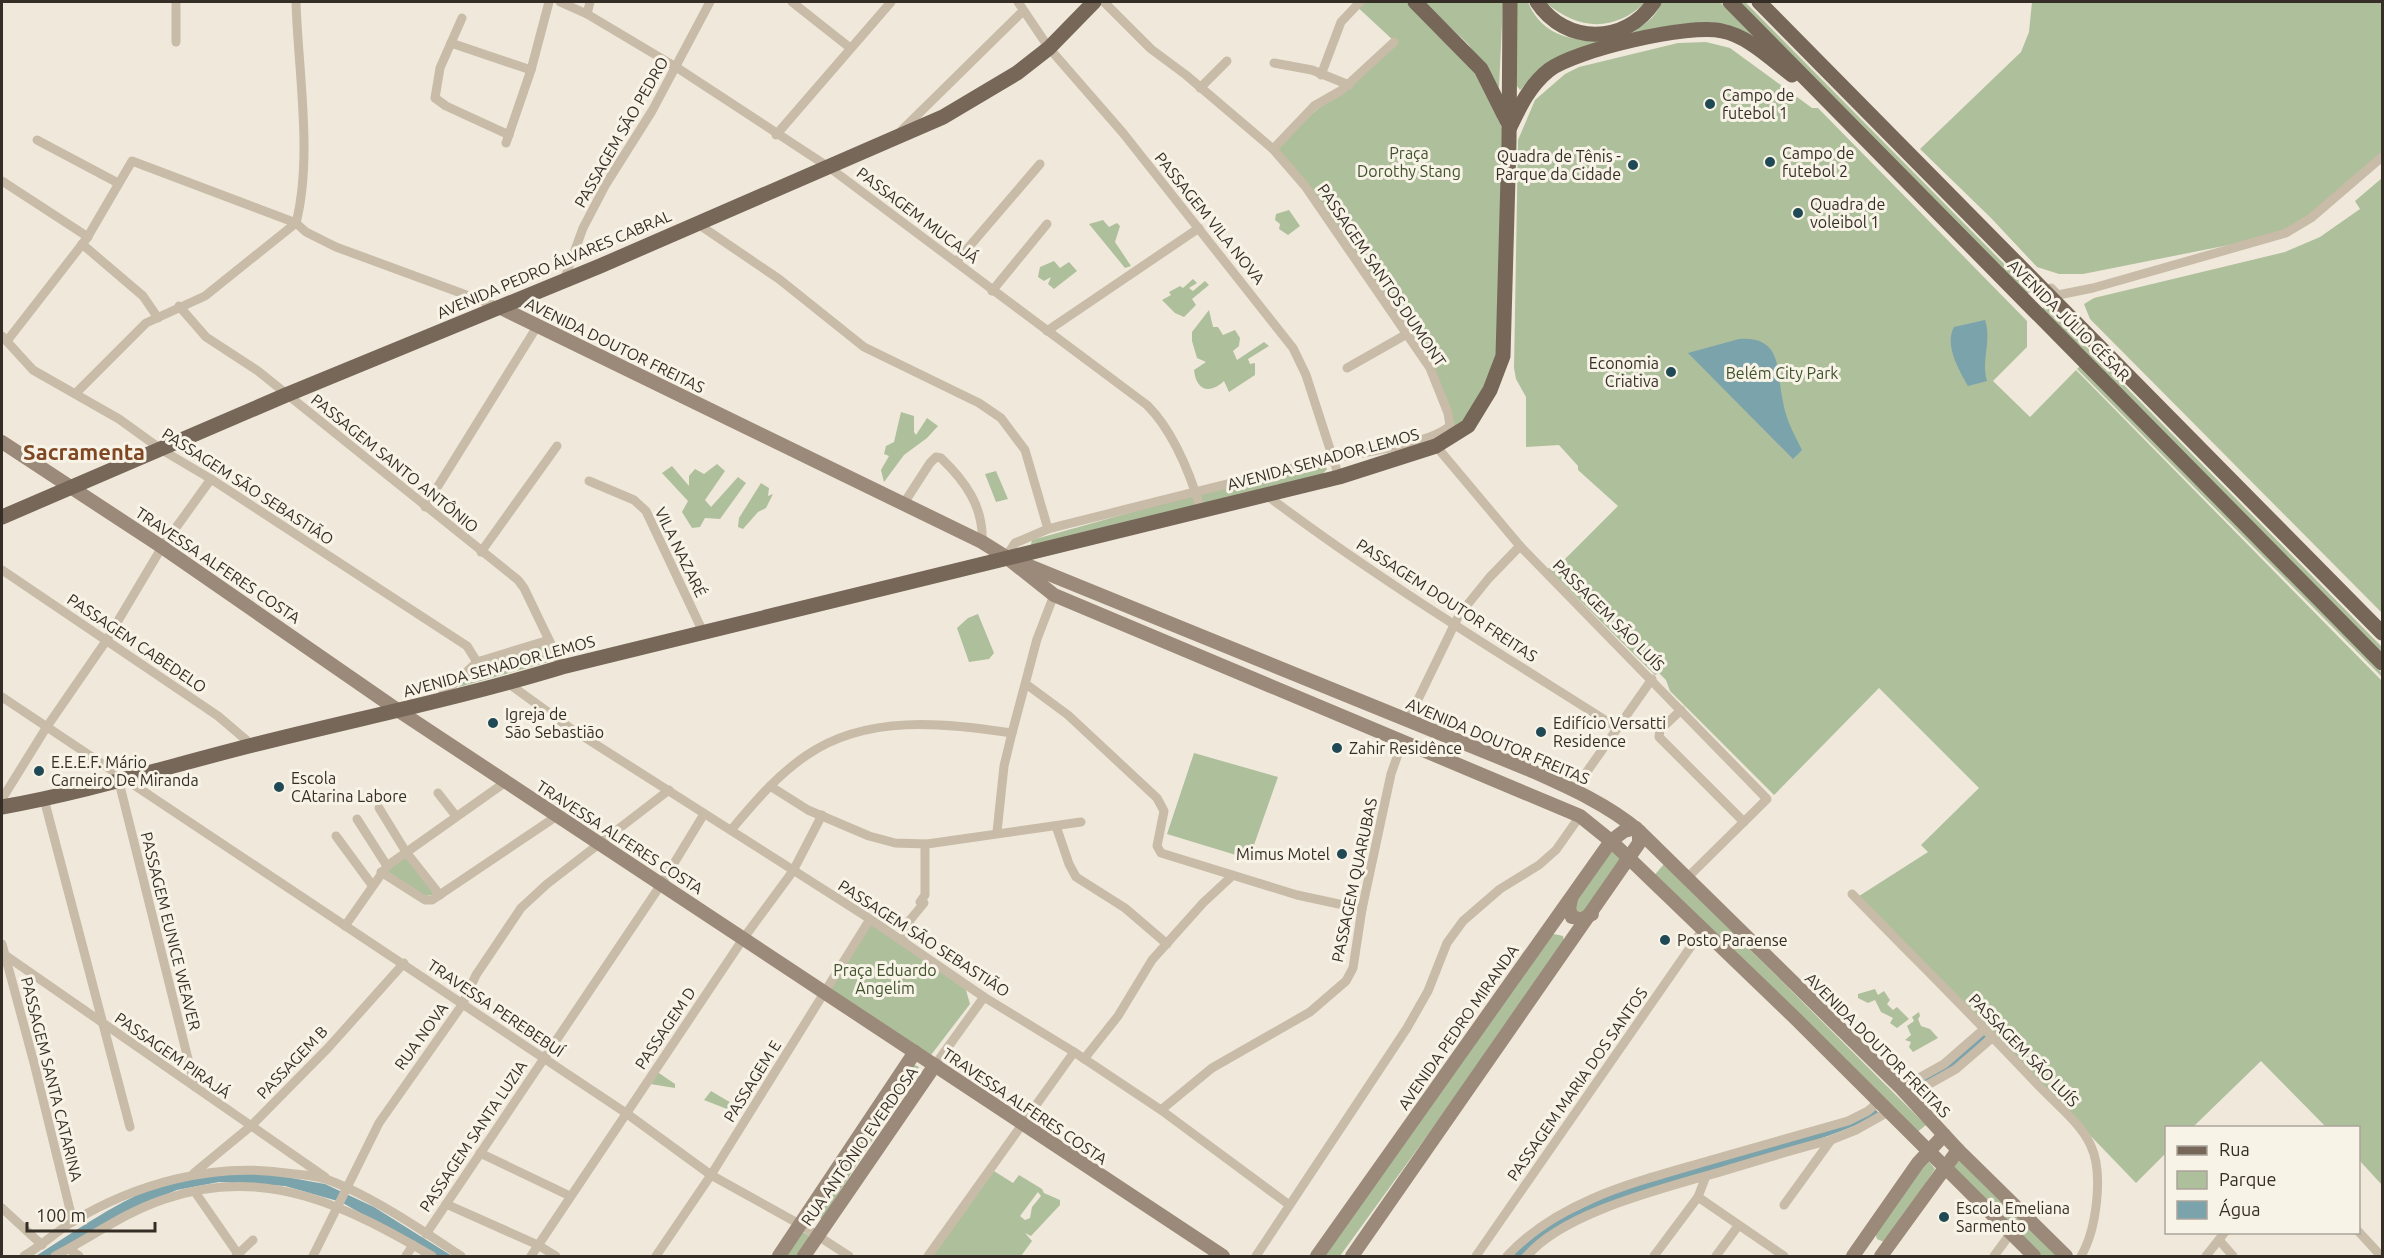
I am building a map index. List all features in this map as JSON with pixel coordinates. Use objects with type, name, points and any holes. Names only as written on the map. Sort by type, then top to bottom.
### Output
[{"type":"main road","name":"AVENIDA PEDRO ÁLVARES CABRAL","points":[[2,517],[72,489],[286,394],[698,224],[893,139],[976,99],[1017,74],[1049,48],[1094,2]]},
{"type":"main road","points":[[1415,2],[1481,69],[1508,126]]},
{"type":"main road","name":"AVENIDA SENADOR LEMOS","points":[[2,807],[123,781],[252,745],[508,684],[562,667],[1339,477],[1436,447],[1473,421],[1490,390],[1503,356],[1510,2]]},
{"type":"main road","points":[[1537,2],[1545,14],[1556,23],[1568,30],[1589,33],[1626,29],[1638,22],[1654,2]]},
{"type":"main road","name":"AVENIDA JÚLIO CÉSAR","points":[[1730,2],[2382,663]]},
{"type":"main road","name":"AVENIDA JÚLIO CÉSAR","points":[[1760,2],[2382,633]]},
{"type":"main road","points":[[1508,126],[1524,97],[1549,70],[1564,61],[1587,52],[1706,28],[1724,31],[1755,47],[1839,112]]},
{"type":"main road","name":"AVENIDA DOUTOR FREITAS","points":[[499,307],[982,542],[1006,557],[1054,595],[1580,816],[1611,841],[1703,929],[2034,1257]]},
{"type":"main road","name":"TRAVESSA ALFERES COSTA","points":[[2,442],[162,546],[399,711],[662,883],[824,994],[935,1065],[1022,1126],[1223,1257]]},
{"type":"main road","name":"AVENIDA DOUTOR FREITAS","points":[[1006,557],[1175,623],[1574,789],[1637,830],[1904,1092],[1958,1150],[2066,1257]]},
{"type":"main road","points":[[1168,642],[1174,633],[1175,623]]},
{"type":"main road","points":[[1198,655],[1199,646],[1208,637]]},
{"type":"main road","points":[[1352,1257],[1592,914],[1639,843],[1637,830]]},
{"type":"main road","name":"AVENIDA PEDRO MIRANDA","points":[[1317,1257],[1611,841],[1624,831],[1637,830]]},
{"type":"main road","points":[[1649,878],[1665,857]]},
{"type":"main road","points":[[1571,899],[1569,909],[1572,917],[1582,919],[1592,914]]},
{"type":"main road","points":[[1542,937],[1553,931],[1563,932],[1567,941],[1565,952]]},
{"type":"main road","name":"RUA ANTÔNIO EVERDOSA","points":[[779,1257],[915,1052]]},
{"type":"main road","name":"RUA ANTÔNIO EVERDOSA","points":[[804,1257],[935,1065]]},
{"type":"main road","name":"AVENIDA DOUTOR FREITAS","points":[[1928,1152],[1944,1135]]},
{"type":"main road","points":[[1881,1257],[1958,1150]]},
{"type":"main road","points":[[1854,1254],[1928,1152]]},
{"type":"main road","points":[[1872,1228],[1878,1241],[1892,1241]]},
{"type":"main road","points":[[1854,1254],[1866,1251],[1874,1257]]},
{"type":"street","points":[[176,2],[176,42]]},
{"type":"street","points":[[76,393],[146,323],[205,296],[296,223],[300,207],[302,154],[296,2]]},
{"type":"street","points":[[462,18],[437,81],[435,98],[507,139],[531,70],[549,2]]},
{"type":"street","name":"PASSAGEM MUCAJÁ","points":[[560,2],[587,14],[676,67],[776,135],[830,168],[1147,405],[1160,418],[1196,492],[1201,510]]},
{"type":"street","points":[[587,14],[590,2]]},
{"type":"street","name":"PASSAGEM SÃO PEDRO","points":[[564,280],[583,228],[676,67],[710,2]]},
{"type":"street","points":[[792,2],[849,47]]},
{"type":"street","points":[[776,135],[849,47],[891,2]]},
{"type":"street","name":"PASSAGEM VILA NOVA","points":[[1018,2],[1049,48],[1123,133],[1293,348],[1306,375],[1339,477]]},
{"type":"street","name":"PASSAGEM SANTOS DUMONT","points":[[1104,2],[1150,49],[1273,149],[1305,186],[1430,368],[1448,413],[1450,426]]},
{"type":"street","points":[[1321,75],[1341,22],[1360,2]]},
{"type":"street","points":[[893,139],[1023,11]]},
{"type":"street","points":[[1273,149],[1314,106],[1349,85],[1394,42]]},
{"type":"street","points":[[451,43],[531,70]]},
{"type":"street","points":[[1200,88],[1227,60]]},
{"type":"street","points":[[1274,63],[1312,70],[1349,85]]},
{"type":"street","points":[[4,339],[85,240],[118,183],[37,140]]},
{"type":"street","points":[[2042,287],[2049,285],[2058,295],[2093,288],[2286,233],[2311,218],[2382,157]]},
{"type":"street","name":"AVENIDA DOUTOR FREITAS","points":[[118,183],[132,161],[296,223],[306,232],[336,247],[499,307]]},
{"type":"street","points":[[956,262],[1040,164]]},
{"type":"street","points":[[2,182],[85,240],[143,296],[158,318]]},
{"type":"street","points":[[698,224],[778,279],[864,347],[979,403],[1001,418],[1025,450],[1048,529]]},
{"type":"street","points":[[992,291],[1047,224]]},
{"type":"street","points":[[1047,331],[1199,228]]},
{"type":"street","name":"PASSAGEM SANTO ANTÔNIO","points":[[179,306],[206,337],[258,371],[524,588],[562,667]]},
{"type":"street","points":[[425,507],[538,325]]},
{"type":"street","points":[[1347,368],[1407,334]]},
{"type":"street","name":"PASSAGEM SÃO SEBASTIÃO","points":[[4,339],[33,370],[76,393],[467,646],[477,662]]},
{"type":"street","name":"AVENIDA SENADOR LEMOS","points":[[1006,557],[1015,543],[1048,529],[1333,458],[1410,442],[1444,431],[1450,426]]},
{"type":"street","points":[[481,552],[557,446]]},
{"type":"street","name":"PASSAGEM SÃO LUÍS","points":[[1436,447],[1520,546],[1767,799],[1744,822]]},
{"type":"street","points":[[904,503],[930,463],[936,457],[941,458],[968,488],[976,503],[981,523],[982,542]]},
{"type":"street","points":[[2,799],[46,728],[106,641],[162,546],[211,479]]},
{"type":"street","name":"VILA NAZARÉ","points":[[589,481],[634,500],[646,511],[703,632]]},
{"type":"street","name":"PASSAGEM DOUTOR FREITAS","points":[[1265,494],[1307,526],[1454,624],[1616,727]]},
{"type":"street","points":[[1408,720],[1454,624],[1489,578],[1520,546]]},
{"type":"street","name":"PASSAGEM CABEDELO","points":[[2,570],[218,716],[252,745]]},
{"type":"street","points":[[997,832],[1004,766],[1037,639],[1054,595]]},
{"type":"street","points":[[438,700],[477,662],[549,640]]},
{"type":"street","points":[[1574,789],[1616,727],[1652,680]]},
{"type":"street","name":"PASSAGEM SÃO SEBASTIÃO","points":[[508,684],[570,728],[870,919],[984,997],[1074,1052],[1161,1110],[1288,1204]]},
{"type":"street","points":[[1026,684],[1068,715],[1157,798],[1164,811],[1158,851],[1233,876],[1362,909]]},
{"type":"street","name":"TRAVESSA PEREBEBUÍ","points":[[2,697],[123,781],[404,963],[462,1005],[626,1113],[711,1175],[818,1235],[849,1257]]},
{"type":"street","points":[[1681,710],[1658,735],[1744,822],[1687,878]]},
{"type":"street","points":[[731,830],[770,786],[806,756],[828,743],[869,729],[953,724],[1012,733]]},
{"type":"street","name":"PASSAGEM QUARUBAS","points":[[1161,1110],[1212,1068],[1310,1012],[1346,981],[1353,968],[1362,909],[1391,774],[1403,740]]},
{"type":"street","name":"PASSAGEM EUNICE WEAVER","points":[[123,781],[195,1087]]},
{"type":"street","points":[[345,926],[384,869],[507,782]]},
{"type":"street","points":[[770,786],[822,815],[869,836],[895,843],[925,844],[997,832],[1081,822]]},
{"type":"street","name":"RUA NOVA","points":[[313,1257],[379,1123],[462,1005],[476,975],[521,908],[599,843],[669,790]]},
{"type":"street","points":[[438,793],[456,816]]},
{"type":"street","points":[[44,799],[130,1127]]},
{"type":"street","points":[[379,808],[406,852],[440,895]]},
{"type":"street","name":"PASSAGEM SANTA LUZIA","points":[[426,1234],[662,883],[704,814]]},
{"type":"street","name":"PASSAGEM D","points":[[531,1257],[743,939],[793,871],[822,815]]},
{"type":"street","points":[[357,819],[384,869],[426,900],[440,895],[557,816]]},
{"type":"street","points":[[1256,1257],[1288,1204],[1407,1028],[1428,991],[1447,943],[1463,921],[1500,889],[1539,865],[1556,850],[1580,816]]},
{"type":"street","points":[[1056,826],[1076,877],[1125,908],[1167,945]]},
{"type":"street","points":[[336,836],[372,885]]},
{"type":"street","points":[[902,941],[909,930],[910,920],[924,903],[920,902],[925,895],[925,844]]},
{"type":"street","points":[[1084,1059],[1119,1016],[1152,960],[1203,903],[1233,876]]},
{"type":"street","name":"PASSAGEM SÃO LUÍS","points":[[1852,894],[1983,1030],[1993,1037],[2091,1144],[2096,1168],[2095,1210],[2090,1239],[2081,1257]]},
{"type":"street","name":"PASSAGEM E","points":[[656,1257],[711,1175],[870,919]]},
{"type":"street","name":"PASSAGEM MARIA DOS SANTOS","points":[[1476,1257],[1703,929]]},
{"type":"street","name":"PASSAGEM SANTA CATARINA","points":[[2,944],[73,1222]]},
{"type":"street","name":"PASSAGEM PIRAJÁ","points":[[3,954],[329,1180]]},
{"type":"street","name":"PASSAGEM B","points":[[193,1174],[250,1126],[328,1048],[404,963]]},
{"type":"street","name":"RUA ANTÔNIO EVERDOSA","points":[[935,1065],[984,997]]},
{"type":"street","points":[[1904,1092],[1944,1064],[1983,1030]]},
{"type":"street","points":[[1904,1092],[1956,1069],[1993,1037]]},
{"type":"street","points":[[928,1257],[1074,1052]]},
{"type":"street","points":[[1527,1257],[1547,1238],[1587,1216],[1648,1193],[1831,1140],[1856,1130],[1883,1107]]},
{"type":"street","points":[[1507,1257],[1527,1235],[1560,1214],[1602,1194],[1848,1121],[1868,1111],[1883,1107]]},
{"type":"street","points":[[1784,1205],[1831,1140]]},
{"type":"street","points":[[480,1153],[570,1196]]},
{"type":"street","points":[[1654,1257],[1698,1197],[1710,1174],[1711,1160]]},
{"type":"street","points":[[24,1257],[73,1222],[129,1195],[193,1174],[229,1169],[266,1170],[329,1180],[426,1234],[461,1257]]},
{"type":"street","points":[[55,1257],[123,1217],[166,1198],[226,1186],[272,1188],[340,1205],[432,1257]]},
{"type":"street","points":[[195,1192],[237,1255],[252,1240]]},
{"type":"street","points":[[1698,1197],[1784,1257]]},
{"type":"street","points":[[446,1204],[538,1245],[556,1257]]},
{"type":"street","points":[[2,1208],[42,1245]]},
{"type":"street","points":[[1716,1257],[1738,1226]]},
{"type":"street","points":[[1994,1257],[2011,1233]]},
{"type":"street","points":[[2360,1233],[2381,1257]]},
{"type":"street","points":[[2206,1257],[2222,1236],[2233,1257]]},
{"type":"street","points":[[406,1257],[413,1245]]},
{"type":"street","points":[[69,1250],[79,1257]]},
{"type":"green space","name":"Praça Dorothy Stang","points":[[1352,2],[1412,2],[1486,81],[1498,120],[1508,139],[1503,356],[1455,436],[1430,368],[1305,186],[1273,149],[1394,41]]},
{"type":"green space","points":[[1424,2],[1503,2],[1499,88],[1468,44]]},
{"type":"green space","points":[[1516,2],[1528,2],[1535,15],[1545,26],[1556,33],[1568,37],[1596,39],[1636,28],[1651,19],[1661,2],[1720,2],[1757,39],[1658,29],[1573,50],[1546,64],[1520,90],[1517,86]]},
{"type":"green space","points":[[1545,2],[1646,2],[1621,19],[1595,24],[1570,18]]},
{"type":"green space","points":[[1738,2],[1745,2],[2031,291],[2027,294]]},
{"type":"green space","points":[[2032,2],[2382,2],[2382,156],[2306,218],[2269,237],[2083,274],[2059,274],[2037,267],[1991,218],[1920,149],[2021,52],[2029,32]]},
{"type":"green space","name":"Belém City Park","points":[[1706,42],[1730,48],[1812,108],[1818,108],[2027,321],[2027,347],[1993,381],[2030,417],[2076,370],[2382,681],[2382,1185],[2360,1161],[2360,1126],[2325,1126],[2261,1061],[2194,1126],[2165,1126],[2165,1154],[2136,1183],[1978,1019],[1856,898],[1928,852],[1921,845],[1979,788],[1879,688],[1774,795],[1670,691],[1666,680],[1659,673],[1655,675],[1548,569],[1561,557],[1564,560],[1618,506],[1578,470],[1578,466],[1559,445],[1526,447],[1526,397],[1516,379],[1514,368],[1518,140],[1535,100],[1565,74],[1579,67],[1678,43]]},
{"type":"green space","points":[[2382,178],[2382,613],[2090,319],[2084,304],[2094,298],[2285,252],[2320,237],[2360,209],[2355,201]]},
{"type":"green space","points":[[1289,210],[1300,226],[1288,235],[1279,229],[1280,224],[1275,220],[1276,214]]},
{"type":"green space","points":[[1103,220],[1109,227],[1117,223],[1120,226],[1115,242],[1131,266],[1125,268],[1089,224]]},
{"type":"green space","points":[[1054,261],[1060,268],[1069,262],[1077,271],[1054,289],[1048,284],[1051,277],[1044,281],[1038,277],[1040,267]]},
{"type":"green space","points":[[1193,279],[1197,283],[1189,288],[1193,291],[1205,281],[1209,285],[1192,299],[1196,305],[1184,317],[1175,313],[1162,300],[1171,295],[1169,292],[1180,286],[1183,288]]},
{"type":"green space","points":[[2045,305],[2382,647],[2382,653],[2042,309]]},
{"type":"green space","points":[[1209,310],[1213,327],[1218,327],[1223,335],[1235,330],[1240,338],[1239,346],[1233,351],[1237,360],[1264,342],[1269,346],[1248,359],[1250,364],[1255,363],[1255,375],[1229,392],[1224,381],[1208,389],[1200,386],[1195,377],[1194,370],[1206,362],[1197,358],[1192,332]]},
{"type":"green space","points":[[2080,366],[2382,673],[2382,677],[2077,369]]},
{"type":"green space","points":[[901,412],[914,416],[916,435],[927,418],[938,426],[927,438],[904,455],[884,482],[881,470],[889,456],[884,454],[886,446],[894,442]]},
{"type":"green space","points":[[717,464],[725,471],[705,500],[711,507],[738,477],[746,483],[720,519],[705,518],[700,527],[692,528],[682,512],[688,501],[662,473],[672,466],[689,486],[689,476],[695,469],[704,474]]},
{"type":"green space","points":[[1325,465],[1327,469],[1319,478],[1030,549],[1032,540],[1179,499]]},
{"type":"green space","points":[[996,471],[1008,499],[996,502],[985,474]]},
{"type":"green space","points":[[761,483],[769,488],[768,496],[773,494],[766,508],[758,512],[743,529],[738,527],[739,518]]},
{"type":"green space","points":[[978,614],[994,653],[989,659],[969,662],[957,628],[968,618]]},
{"type":"green space","points":[[543,645],[548,662],[459,687],[468,672],[479,666]]},
{"type":"green space","points":[[1194,753],[1278,777],[1249,859],[1167,834]]},
{"type":"green space","points":[[1612,850],[1622,860],[1586,912],[1574,911],[1575,898]]},
{"type":"green space","points":[[405,855],[438,894],[425,896],[388,872],[388,868]]},
{"type":"green space","points":[[1664,864],[1926,1125],[1915,1134],[1652,878]]},
{"type":"green space","name":"Praça Eduardo Angelim","points":[[871,921],[966,990],[970,1004],[931,1055],[829,991]]},
{"type":"green space","points":[[1554,934],[1563,936],[1564,941],[1484,1057],[1340,1256],[1323,1256],[1546,938]]},
{"type":"green space","points":[[1875,989],[1878,995],[1884,991],[1890,1000],[1887,1004],[1893,1010],[1897,1007],[1909,1019],[1897,1028],[1890,1023],[1893,1018],[1881,1012],[1875,1000],[1868,1003],[1858,998],[1858,994]]},
{"type":"green space","points":[[1919,1012],[1918,1019],[1921,1026],[1930,1029],[1938,1038],[1913,1052],[1909,1047],[1911,1042],[1905,1040],[1911,1035],[1907,1026],[1914,1021],[1912,1017]]},
{"type":"green space","points":[[913,1064],[919,1067],[822,1219],[812,1213]]},
{"type":"green space","points":[[656,1071],[675,1084],[675,1088],[650,1084]]},
{"type":"green space","points":[[711,1091],[733,1104],[727,1109],[704,1100]]},
{"type":"green space","points":[[1957,1158],[2058,1256],[2038,1256],[1948,1168]]},
{"type":"green space","points":[[1928,1160],[1935,1169],[1889,1239],[1884,1242],[1877,1239],[1874,1229]]},
{"type":"green space","points":[[994,1171],[1013,1183],[1019,1175],[1042,1189],[1044,1193],[1060,1200],[1060,1205],[1031,1236],[1025,1233],[1032,1241],[1021,1256],[933,1256]],"holes":[[[1038,1192],[1041,1196],[1032,1207],[1030,1218],[1025,1220],[1020,1216]]]},
{"type":"green space","points":[[800,1230],[811,1237],[798,1256],[782,1256]]},
{"type":"water","points":[[1985,320],[1987,381],[1968,386],[1954,357],[1951,334],[1954,327]]},
{"type":"water","points":[[1739,339],[1764,343],[1775,358],[1786,415],[1802,450],[1793,459],[1688,353]]},
{"type":"water","points":[[1983,1033],[1987,1036],[1956,1065],[1915,1089],[1913,1085]]},
{"type":"water","points":[[1875,1109],[1880,1114],[1806,1144],[1690,1176],[1614,1202],[1555,1231],[1521,1256],[1511,1256],[1551,1223],[1620,1190]]},
{"type":"water","points":[[258,1172],[325,1184],[374,1207],[452,1256],[436,1256],[341,1202],[285,1186],[219,1182],[177,1190],[138,1206],[51,1256],[36,1256],[115,1207],[165,1183],[199,1176]]},
{"type":"place","name":"Campo de futebol 1","points":[[1710,104]]},
{"type":"place","name":"Campo de futebol 2","points":[[1770,162]]},
{"type":"place","name":"Quadra de Tênis - Parque da Cidade","points":[[1633,165]]},
{"type":"place","name":"Quadra de voleibol 1","points":[[1798,213]]},
{"type":"place","name":"Economia Criativa","points":[[1671,372]]},
{"type":"place","name":"Igreja de São Sebastião","points":[[493,723]]},
{"type":"place","name":"Edifício Versatti Residence","points":[[1541,732]]},
{"type":"place","name":"Zahir Residênce","points":[[1337,748]]},
{"type":"place","name":"E.E.E.F. Mário Carneiro De Miranda","points":[[39,771]]},
{"type":"place","name":"Escola CAtarina Labore","points":[[279,787]]},
{"type":"place","name":"Mimus Motel","points":[[1342,854]]},
{"type":"place","name":"Posto Paraense","points":[[1665,940]]},
{"type":"place","name":"Escola Emeliana Sarmento","points":[[1944,1217]]},
{"type":"district","name":"Sacramenta","points":[[84,451]]}]
